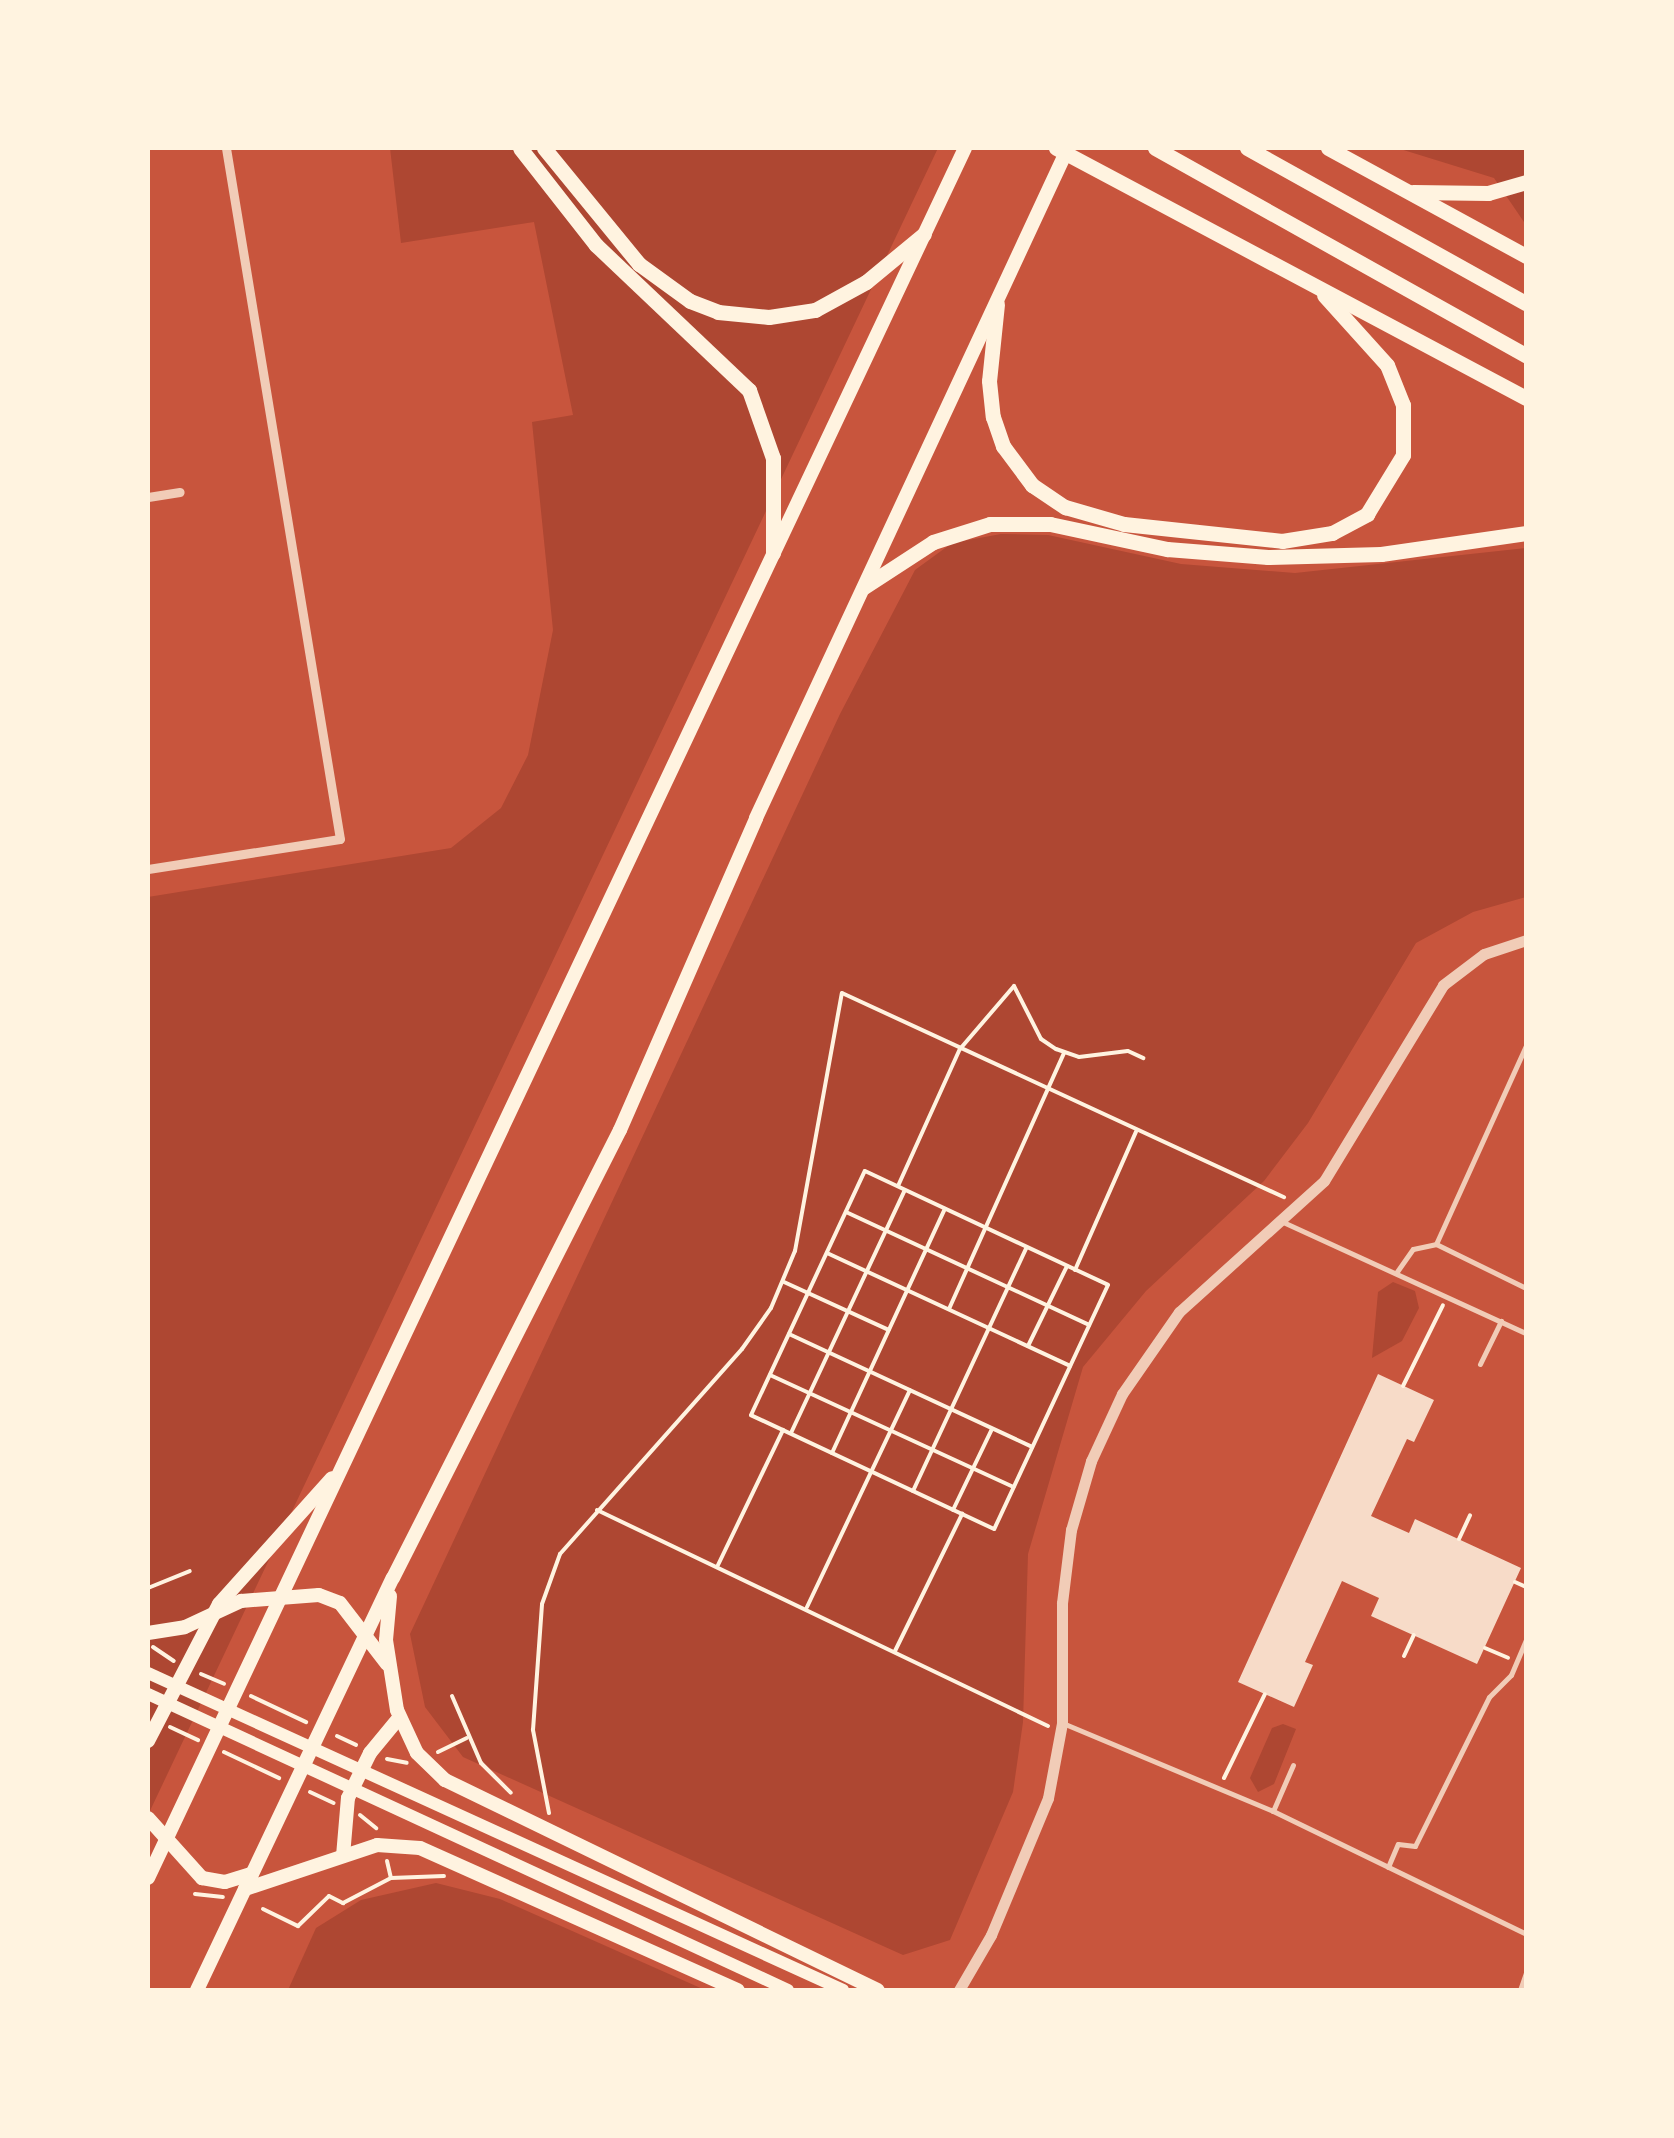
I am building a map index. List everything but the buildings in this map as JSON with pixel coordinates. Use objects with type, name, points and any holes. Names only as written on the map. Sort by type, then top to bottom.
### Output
[{"type":"highway","points":[[520,148],[596,245],[749,390],[774,458],[772,554]]},
{"type":"highway","points":[[544,148],[638,264],[690,301],[718,312],[768,317],[815,310],[866,282],[924,234]]},
{"type":"highway","points":[[1056,148],[1324,295],[1526,398]]},
{"type":"highway","points":[[1248,148],[1526,303]]},
{"type":"highway","points":[[1328,148],[1526,256]]},
{"type":"highway","points":[[1160,150],[1526,355]]},
{"type":"highway","points":[[1408,192],[1488,193],[1526,182]]},
{"type":"highway","points":[[997,304],[989,381],[993,417],[1003,446],[1032,484],[1065,507],[1124,524],[1282,542],[1332,534],[1367,514],[1403,454],[1403,404],[1387,365],[1324,295]]},
{"type":"highway","points":[[864,587],[933,542],[990,524],[1050,524],[1167,549],[1268,557],[1381,554],[1526,533]]},
{"type":"main road","points":[[148,1878],[966,148]]},
{"type":"main road","points":[[198,1990],[393,1578],[620,1130],[864,587],[1068,148]]},
{"type":"main road","points":[[148,1741],[212,1613],[338,1472]]},
{"type":"main road","points":[[393,1578],[388,1666],[399,1718],[417,1753],[444,1780],[878,1990]]},
{"type":"main road","points":[[148,1633],[185,1628],[241,1601],[331,1598],[388,1666]]},
{"type":"main road","points":[[148,1673],[843,1990]]},
{"type":"main road","points":[[148,1694],[788,1990]]},
{"type":"main road","points":[[344,1856],[348,1798],[370,1753],[399,1718]]},
{"type":"main road","points":[[148,1818],[202,1878],[225,1882],[248,1882],[377,1846],[420,1848],[738,1990]]},
{"type":"street","points":[[148,869],[340,839],[226,148]]},
{"type":"street","points":[[148,497],[180,492]]},
{"type":"street","points":[[959,1990],[1031,1846],[1062,1728],[1064,1570],[1085,1479],[1107,1423],[1166,1328],[1231,1261],[1282,1222],[1332,1170],[1442,985],[1484,954],[1526,940]]},
{"type":"lane","points":[[1436,1244],[1526,1046]]},
{"type":"lane","points":[[1282,1222],[1526,1333]]},
{"type":"lane","points":[[1396,1273],[1412,1248],[1436,1244],[1526,1288]]},
{"type":"lane","points":[[1480,1364],[1500,1321]]},
{"type":"lane","points":[[1388,1867],[1398,1844],[1416,1846],[1489,1697],[1511,1674],[1526,1640]]},
{"type":"lane","points":[[1062,1728],[1273,1810],[1526,1934]]},
{"type":"lane","points":[[1273,1810],[1293,1765]]},
{"type":"lane","points":[[1520,1990],[1526,1974]]},
{"type":"path","points":[[898,1186],[960,1048],[1014,986],[1041,1039],[1064,1053],[1128,1051],[1143,1058]]},
{"type":"path","points":[[558,1837],[536,1766],[533,1662],[542,1604],[560,1554],[742,1349],[782,1281],[807,1194],[842,993],[1136,1132],[1284,1197]]},
{"type":"path","points":[[949,1310],[1064,1053]]},
{"type":"path","points":[[1075,1270],[1136,1132]]},
{"type":"path","points":[[865,1171],[904,1190],[1108,1285],[994,1529],[752,1414],[865,1171]]},
{"type":"path","points":[[791,1433],[904,1190]]},
{"type":"path","points":[[832,1453],[945,1208]]},
{"type":"path","points":[[846,1212],[1089,1325]]},
{"type":"path","points":[[914,1491],[1027,1247]]},
{"type":"path","points":[[827,1253],[1070,1366]]},
{"type":"path","points":[[1028,1346],[1067,1266]]},
{"type":"path","points":[[782,1281],[889,1330]]},
{"type":"path","points":[[1403,1386],[1447,1296]]},
{"type":"path","points":[[789,1334],[1032,1448]]},
{"type":"path","points":[[770,1375],[1014,1487]]},
{"type":"path","points":[[806,1609],[910,1390]]},
{"type":"path","points":[[954,1510],[992,1429]]},
{"type":"path","points":[[717,1567],[783,1430]]},
{"type":"path","points":[[597,1510],[1062,1728]]},
{"type":"path","points":[[895,1651],[962,1514]]},
{"type":"path","points":[[1459,1539],[1470,1515]]},
{"type":"path","points":[[148,1588],[190,1571]]},
{"type":"path","points":[[1515,1582],[1526,1587]]},
{"type":"path","points":[[148,1633],[154,1649],[182,1665]]},
{"type":"path","points":[[1404,1656],[1414,1635]]},
{"type":"path","points":[[1485,1648],[1509,1658]]},
{"type":"path","points":[[199,1673],[359,1746]]},
{"type":"path","points":[[1220,1787],[1265,1694]]},
{"type":"path","points":[[452,1696],[467,1738],[488,1772],[516,1796]]},
{"type":"path","points":[[432,1756],[467,1738]]},
{"type":"path","points":[[376,1754],[414,1764]]},
{"type":"path","points":[[263,1909],[298,1926],[329,1896],[349,1900],[391,1878],[426,1876]]},
{"type":"shaded area","points":[[390,148],[938,148],[148,1815],[148,897],[451,848],[501,808],[528,755],[553,630],[532,422],[573,415],[534,222],[401,243]]},
{"type":"shaded area","points":[[1397,148],[1526,148],[1526,225],[1494,178]]},
{"type":"shaded area","points":[[1001,534],[1048,535],[1181,564],[1295,573],[1526,548],[1526,897],[1473,912],[1416,943],[1308,1123],[1264,1181],[1146,1291],[1083,1367],[1028,1554],[1023,1722],[1013,1792],[950,1940],[903,1955],[463,1757],[425,1707],[410,1634],[840,714],[915,570],[952,543]]},
{"type":"shaded area","points":[[1393,1282],[1415,1291],[1419,1308],[1402,1341],[1372,1358],[1378,1292]]},
{"type":"shaded area","points":[[1283,1724],[1296,1729],[1274,1784],[1258,1792],[1250,1778],[1272,1728]]},
{"type":"shaded area","points":[[436,1883],[500,1899],[705,1990],[288,1990],[316,1928],[361,1900]]}]
